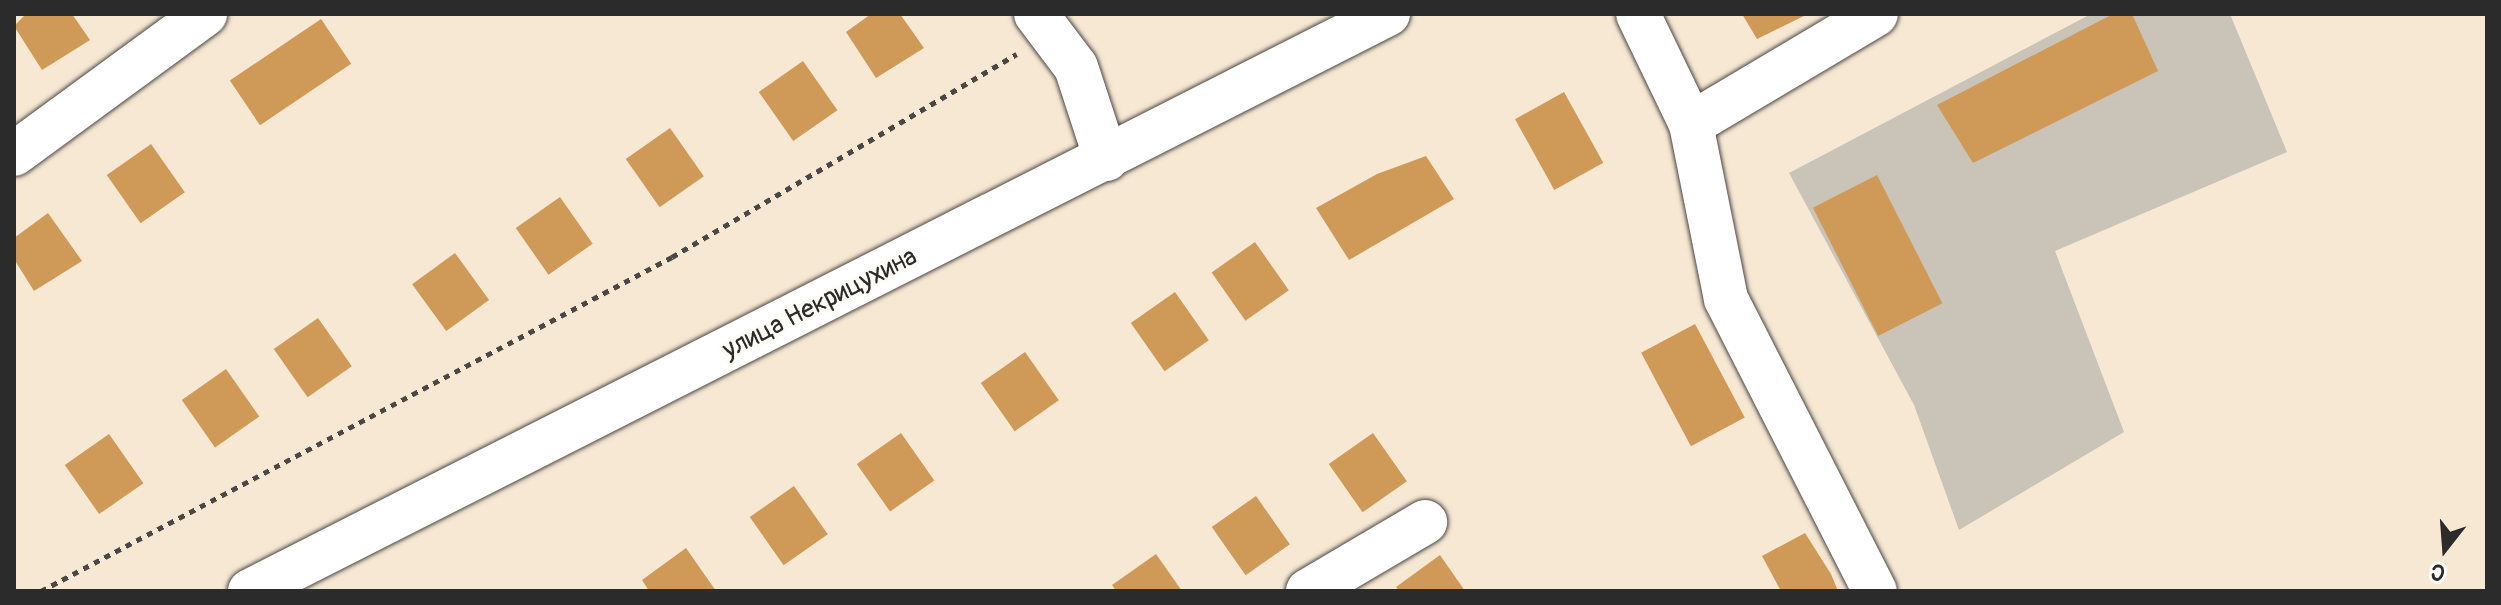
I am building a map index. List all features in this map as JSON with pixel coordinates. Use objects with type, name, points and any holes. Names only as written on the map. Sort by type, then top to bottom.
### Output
[{"type":"street","points":[[14,154],[205,14]]},
{"type":"street","name":"улица Некрицухина","points":[[250,591],[1388,14]]},
{"type":"street","points":[[1638,14],[1691,124],[1726,299],[1875,591]]},
{"type":"street","points":[[1691,124],[1876,14]]},
{"type":"street","points":[[1043,24],[1076,67],[1106,159]]},
{"type":"street","points":[[1308,591],[1367,577],[1425,522]]},
{"type":"path","points":[[41,591],[672,257],[1043,24]]},
{"type":"shaded area","points":[[2091,14],[2230,14],[2287,152],[2055,251],[2124,432],[1959,530],[1914,405],[1789,173]]},
{"type":"building","points":[[26,14],[72,14],[90,40],[42,70],[14,26]]},
{"type":"building","points":[[871,14],[900,14],[924,48],[876,78],[846,32]]},
{"type":"building","points":[[1742,14],[1808,14],[1757,39]]},
{"type":"building","points":[[2113,14],[2132,14],[2158,71],[1973,163],[1937,105]]},
{"type":"building","points":[[321,19],[351,64],[260,125],[230,81]]},
{"type":"building","points":[[803,61],[837,110],[793,141],[759,92]]},
{"type":"building","points":[[1564,92],[1603,163],[1554,190],[1515,119]]},
{"type":"building","points":[[670,128],[704,176],[660,207],[626,159]]},
{"type":"building","points":[[151,144],[185,192],[141,223],[107,175]]},
{"type":"building","points":[[1426,156],[1454,199],[1349,260],[1316,208],[1377,174]]},
{"type":"building","points":[[1877,175],[1942,303],[1878,336],[1813,208]]},
{"type":"building","points":[[560,197],[593,244],[548,275],[516,228]]},
{"type":"building","points":[[48,213],[82,261],[34,291],[14,259],[14,238]]},
{"type":"building","points":[[1255,242],[1289,290],[1245,321],[1212,272]]},
{"type":"building","points":[[455,253],[489,300],[446,331],[412,284]]},
{"type":"building","points":[[1175,292],[1209,340],[1165,371],[1131,323]]},
{"type":"building","points":[[318,318],[352,366],[308,397],[274,349]]},
{"type":"building","points":[[1695,324],[1745,418],[1691,446],[1641,353]]},
{"type":"building","points":[[1025,352],[1059,400],[1015,431],[981,383]]},
{"type":"building","points":[[226,369],[259,417],[215,447],[182,400]]},
{"type":"building","points":[[901,433],[934,481],[890,511],[857,464]]},
{"type":"building","points":[[1373,433],[1407,481],[1363,512],[1329,464]]},
{"type":"building","points":[[109,434],[143,483],[99,514],[65,465]]},
{"type":"building","points":[[794,486],[828,534],[784,565],[750,517]]},
{"type":"building","points":[[1256,496],[1290,544],[1246,575],[1212,527]]},
{"type":"building","points":[[1805,533],[1838,591],[1781,591],[1762,556]]},
{"type":"building","points":[[686,548],[716,591],[649,591],[642,580]]},
{"type":"building","points":[[1156,554],[1182,591],[1116,591],[1112,585]]},
{"type":"building","points":[[1440,555],[1465,591],[1399,591],[1396,587]]}]
